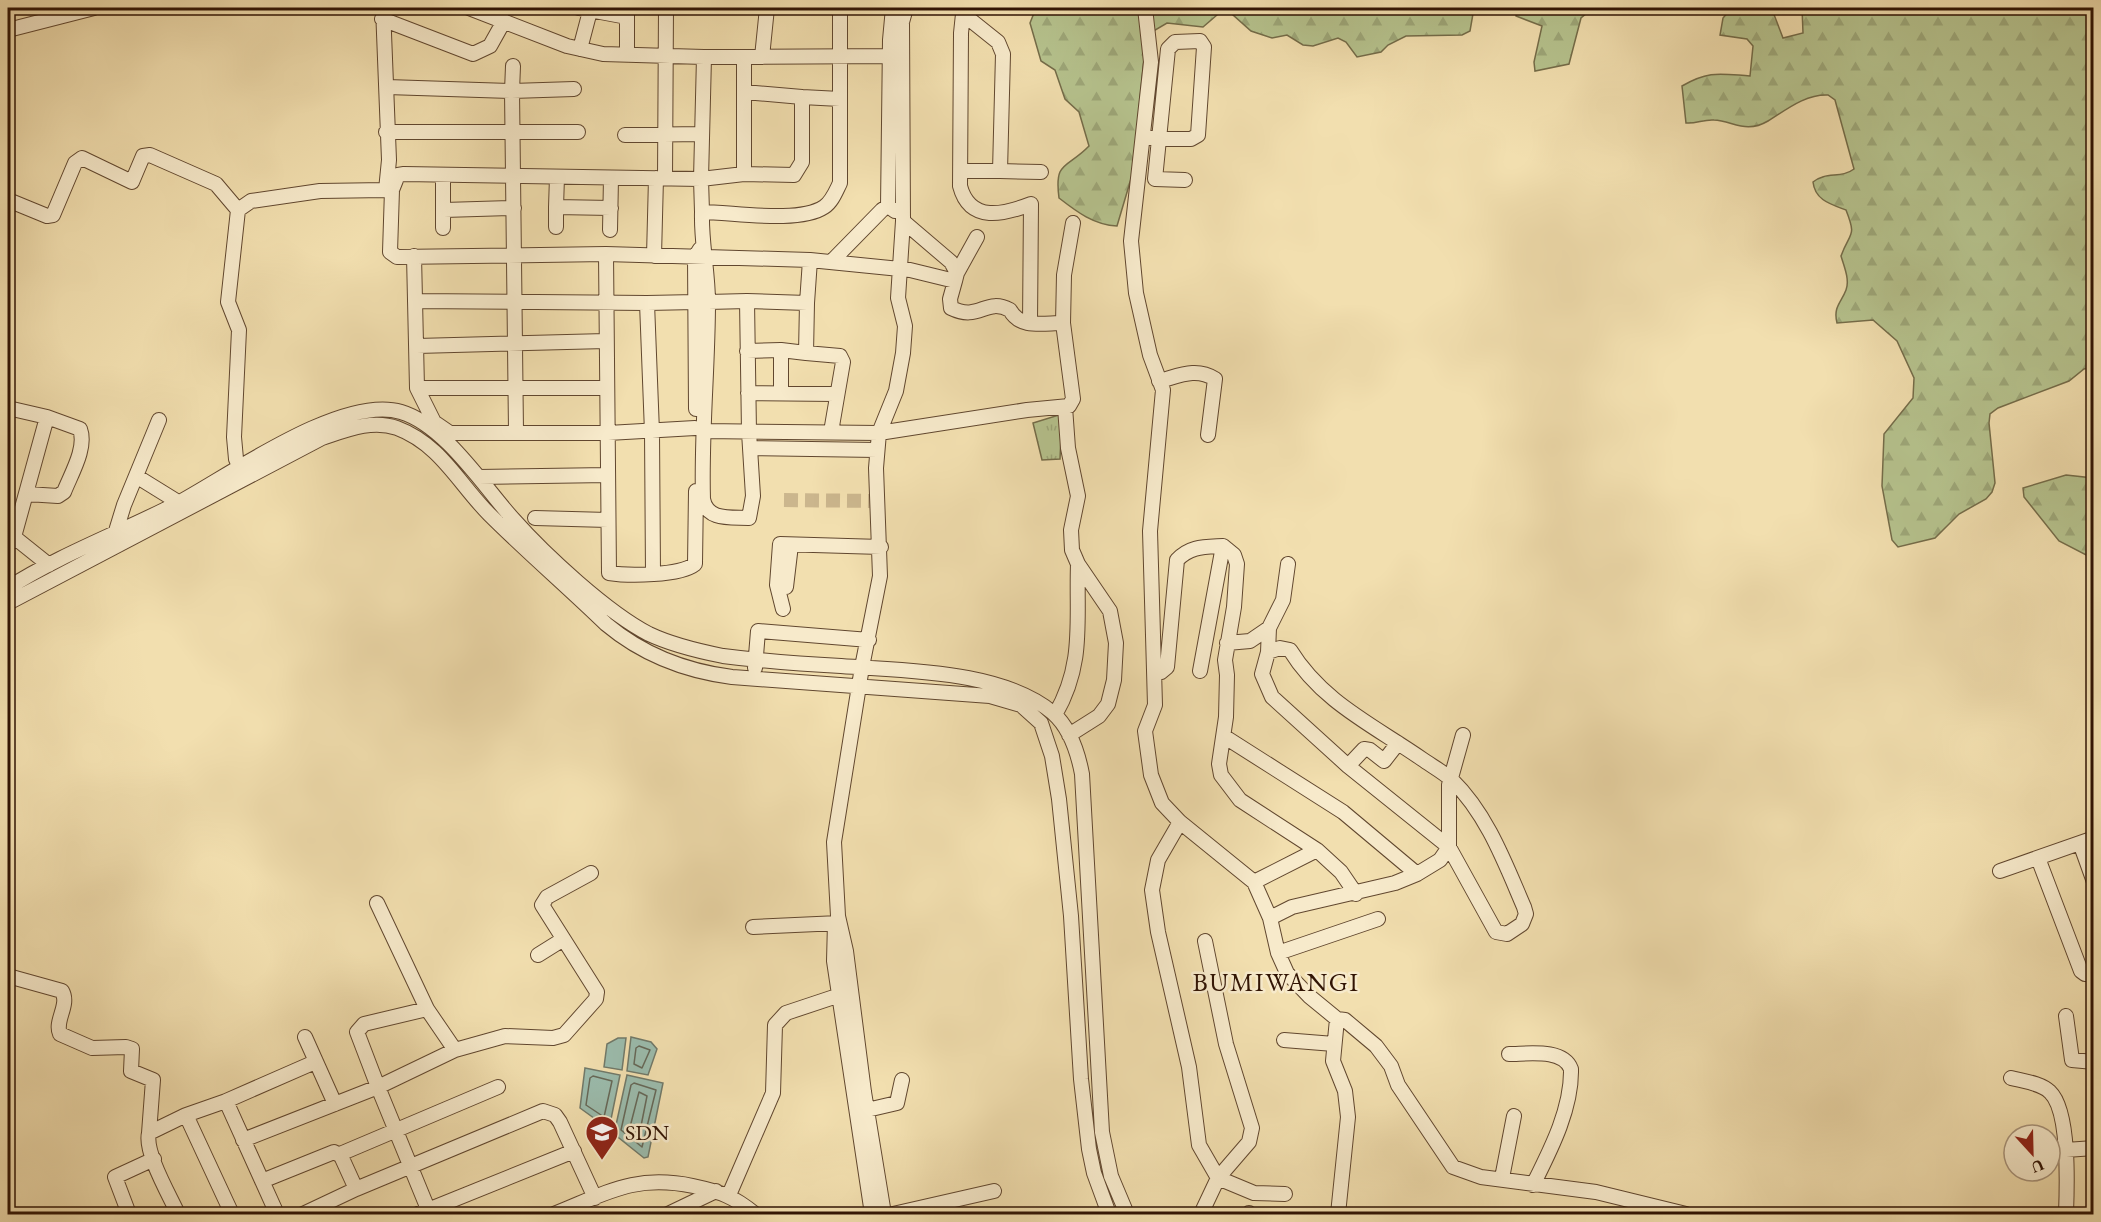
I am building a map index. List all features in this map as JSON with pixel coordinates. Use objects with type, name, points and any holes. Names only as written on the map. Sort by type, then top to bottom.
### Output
[{"type":"street","points":[[8,30],[94,8]]},
{"type":"street","points":[[469,8],[580,49],[603,54],[704,57],[896,57]]},
{"type":"street","points":[[654,256],[665,134],[666,8]]},
{"type":"street","points":[[762,57],[768,8]]},
{"type":"street","points":[[702,212],[788,215],[812,213],[826,206],[840,183],[840,8]]},
{"type":"street","points":[[872,1215],[844,994],[833,950],[837,921],[834,842],[880,576],[877,450],[879,433],[896,391],[905,326],[898,298],[903,220],[893,8]]},
{"type":"street","points":[[832,261],[860,229],[888,206],[896,57],[906,8]]},
{"type":"street","points":[[1145,8],[1151,62],[1131,241],[1133,267],[1146,339],[1162,390],[1161,423],[1155,460],[1150,531],[1155,705],[1145,731],[1149,763],[1162,803],[1180,822],[1254,882],[1270,918],[1278,953],[1291,977],[1309,996],[1337,1019],[1345,1020],[1376,1046],[1453,1167],[1481,1177],[1596,1192],[1686,1215]]},
{"type":"street","points":[[580,49],[585,9],[627,12],[627,54]]},
{"type":"street","points":[[966,10],[998,42],[1004,54],[1000,171]]},
{"type":"street","points":[[966,10],[962,193],[981,212],[1004,214],[1031,204],[1030,323]]},
{"type":"street","points":[[504,21],[490,46],[473,54],[383,13],[387,87],[386,132],[389,160],[390,252],[397,257],[701,254],[832,261],[956,277]]},
{"type":"street","points":[[1143,137],[1159,139],[1191,140],[1197,135],[1204,47],[1200,41],[1175,42],[1168,49],[1159,139],[1155,179],[1185,180]]},
{"type":"street","points":[[609,573],[653,573],[690,568],[696,562],[700,430],[704,57]]},
{"type":"street","points":[[744,57],[744,174]]},
{"type":"street","points":[[513,66],[516,431]]},
{"type":"street","points":[[387,87],[512,91],[574,89]]},
{"type":"street","points":[[744,93],[840,99]]},
{"type":"street","points":[[388,190],[398,175],[701,179],[744,174],[794,175],[798,172],[802,162],[802,97]]},
{"type":"street","points":[[386,132],[578,132]]},
{"type":"street","points":[[625,135],[702,134]]},
{"type":"street","points":[[8,200],[47,216],[53,215],[75,163],[82,158],[132,182],[143,156],[150,154],[216,184],[238,210],[228,302],[239,330],[234,436],[242,473]]},
{"type":"street","points":[[961,171],[1041,172]]},
{"type":"street","points":[[443,176],[443,228]]},
{"type":"street","points":[[556,177],[556,227]]},
{"type":"street","points":[[610,230],[611,178]]},
{"type":"street","points":[[238,210],[250,201],[320,191],[388,190]]},
{"type":"street","points":[[888,206],[951,262],[956,277]]},
{"type":"street","points":[[556,207],[611,208]]},
{"type":"street","points":[[444,210],[514,208]]},
{"type":"street","points":[[414,256],[417,388],[434,422],[450,433],[516,431],[608,433],[700,430],[879,433],[1071,405],[1073,399],[1063,323],[1064,274],[1073,223]]},
{"type":"street","points":[[977,237],[956,277],[950,299],[951,308],[971,315],[988,306],[996,305],[1010,310],[1020,322],[1063,323]]},
{"type":"street","points":[[591,592],[609,573],[606,254]]},
{"type":"street","points":[[806,353],[810,260]]},
{"type":"street","points":[[415,301],[807,303]]},
{"type":"street","points":[[700,430],[703,499],[708,511],[714,515],[748,518],[753,496],[748,432],[747,302]]},
{"type":"street","points":[[647,303],[652,432],[653,573]]},
{"type":"street","points":[[417,346],[606,341]]},
{"type":"street","points":[[747,351],[782,350],[833,355],[842,359],[836,394],[837,432],[855,449]]},
{"type":"street","points":[[781,393],[782,350]]},
{"type":"street","points":[[1160,381],[1194,372],[1205,373],[1215,378],[1208,435]]},
{"type":"street","points":[[417,388],[607,388]]},
{"type":"street","points":[[748,393],[836,394]]},
{"type":"street","points":[[1055,715],[1068,689],[1077,658],[1078,564],[1071,539],[1078,496],[1068,448],[1065,407]]},
{"type":"street","points":[[8,408],[47,417],[80,429],[82,444],[63,494],[27,494]]},
{"type":"street","points":[[8,603],[341,417],[364,411],[390,410],[421,422],[479,477],[515,521],[591,592],[613,611],[650,634],[754,669],[861,677],[990,696],[1012,701],[1027,709],[1041,723],[1048,741],[1056,775],[1064,840],[1077,869],[1090,1078]]},
{"type":"street","points":[[47,417],[27,494],[11,541],[49,565]]},
{"type":"street","points":[[116,531],[159,420]]},
{"type":"street","points":[[10,581],[49,565],[178,502],[322,438],[373,425],[395,427],[419,439],[440,456],[487,512],[625,640],[667,661],[690,669],[754,669],[989,683],[1030,698],[1055,715],[1069,735],[1082,774],[1085,840],[1077,869],[1095,1134],[1094,1173],[1108,1215]]},
{"type":"street","points":[[750,448],[877,450]]},
{"type":"street","points":[[479,477],[608,475]]},
{"type":"street","points":[[136,476],[178,502]]},
{"type":"street","points":[[535,518],[608,520]]},
{"type":"street","points":[[790,545],[880,547]]},
{"type":"street","points":[[1155,673],[1167,667],[1177,560],[1185,551],[1197,547],[1223,546],[1234,555],[1237,564],[1234,607],[1227,643],[1225,737],[1219,769],[1229,789],[1251,808],[1317,850],[1341,872],[1356,894]]},
{"type":"street","points":[[1200,671],[1223,546]]},
{"type":"street","points":[[1069,735],[1092,721],[1105,709],[1112,692],[1116,664],[1116,642],[1110,611],[1078,564]]},
{"type":"street","points":[[1268,652],[1280,648],[1290,650],[1302,670],[1327,696],[1450,778],[1467,795],[1505,864],[1526,912],[1525,919],[1517,927],[1507,934],[1496,932],[1449,847],[1348,766],[1272,697],[1262,674],[1268,652],[1269,628],[1282,600],[1288,564]]},
{"type":"street","points":[[1227,643],[1250,642],[1269,628]]},
{"type":"street","points":[[754,669],[758,631],[869,640]]},
{"type":"street","points":[[1270,918],[1292,907],[1356,894],[1417,874],[1437,862],[1449,847],[1450,778],[1462,735]]},
{"type":"street","points":[[1225,737],[1343,812],[1417,874]]},
{"type":"street","points":[[1348,766],[1361,751],[1366,749],[1384,761],[1398,743]]},
{"type":"street","points":[[1180,822],[1158,860],[1152,890],[1154,911],[1190,1067],[1199,1145],[1218,1178],[1254,1193],[1285,1194]]},
{"type":"street","points":[[1064,840],[1085,840]]},
{"type":"street","points":[[2000,871],[2087,840],[2094,882]]},
{"type":"street","points":[[1254,882],[1317,850]]},
{"type":"street","points":[[2038,858],[2081,971],[2086,974],[2094,972]]},
{"type":"street","points":[[243,1140],[378,1087],[455,1050],[495,1038],[518,1035],[553,1038],[569,1031],[579,1015],[598,994],[594,983],[543,910],[543,901],[556,891],[591,873]]},
{"type":"street","points":[[377,903],[427,1009],[455,1050]]},
{"type":"street","points":[[1278,953],[1378,919]]},
{"type":"street","points":[[753,927],[837,921]]},
{"type":"street","points":[[538,955],[562,940]]},
{"type":"street","points":[[1205,941],[1226,1044],[1252,1128],[1249,1142],[1218,1178],[1206,1210]]},
{"type":"street","points":[[8,976],[60,990],[65,997],[58,1030],[61,1035],[92,1048],[126,1047],[132,1049],[131,1071],[153,1080],[148,1140],[178,1215]]},
{"type":"street","points":[[668,1215],[723,1193],[773,1093],[775,1025],[786,1013],[844,994]]},
{"type":"street","points":[[427,1009],[368,1023],[359,1028],[358,1038],[411,1166],[426,1213],[574,1151]]},
{"type":"street","points":[[2066,1016],[2072,1060],[2094,1062]]},
{"type":"street","points":[[1337,1019],[1333,1061],[1345,1092],[1348,1117],[1338,1215]]},
{"type":"street","points":[[305,1037],[335,1104]]},
{"type":"street","points":[[1284,1040],[1334,1044]]},
{"type":"street","points":[[1509,1054],[1559,1057],[1571,1069],[1570,1083],[1553,1144],[1533,1185]]},
{"type":"street","points":[[149,1133],[186,1115],[226,1101],[315,1062]]},
{"type":"street","points":[[854,1065],[867,1110],[884,1215]]},
{"type":"street","points":[[2011,1078],[2042,1087],[2052,1094],[2060,1113],[2066,1150],[2066,1215]]},
{"type":"street","points":[[867,1110],[897,1103],[902,1080]]},
{"type":"street","points":[[262,1181],[316,1157],[334,1152],[340,1154],[498,1087]]},
{"type":"street","points":[[226,1101],[277,1215]]},
{"type":"street","points":[[303,1215],[356,1189],[543,1111],[558,1118],[595,1198]]},
{"type":"street","points":[[186,1115],[232,1215]]},
{"type":"street","points":[[1502,1178],[1514,1116]]},
{"type":"street","points":[[1095,1134],[1127,1215]]},
{"type":"street","points":[[2066,1150],[2094,1148]]},
{"type":"street","points":[[340,1154],[356,1189]]},
{"type":"street","points":[[129,1215],[115,1177],[154,1159]]},
{"type":"street","points":[[554,1215],[574,1211],[595,1198],[649,1180],[672,1182],[723,1193],[755,1215]]},
{"type":"street","points":[[893,1215],[994,1191]]},
{"type":"green space","points":[[1036,8],[1217,8],[1217,15],[1203,27],[1167,23],[1150,33],[1145,48],[1133,172],[1117,226],[1093,220],[1059,198],[1060,171],[1089,146],[1079,112],[1065,99],[1055,70],[1041,61],[1030,23]]},
{"type":"green space","points":[[1231,8],[1474,8],[1470,31],[1462,35],[1406,36],[1388,45],[1381,52],[1357,57],[1346,42],[1338,38],[1313,46],[1303,45],[1287,35],[1272,38],[1251,31],[1232,14]]},
{"type":"green space","points":[[1517,8],[1593,8],[1581,18],[1569,64],[1535,71],[1534,62],[1542,26],[1516,16]]},
{"type":"green space","points":[[1802,8],[2093,8],[2093,367],[2084,369],[2069,381],[1998,408],[1990,414],[1995,483],[1992,492],[1986,499],[1959,514],[1935,538],[1898,547],[1892,540],[1882,486],[1884,434],[1913,398],[1914,378],[1897,341],[1873,320],[1837,323],[1837,309],[1846,290],[1847,282],[1841,256],[1852,230],[1846,210],[1820,197],[1813,182],[1854,169],[1835,100],[1828,95],[1811,97],[1760,125],[1746,127],[1714,120],[1686,123],[1682,86],[1708,75],[1750,76],[1753,46],[1747,39],[1720,35],[1723,18],[1729,11],[1773,12],[1783,38],[1803,33]]},
{"type":"green space","points":[[1062,414],[1060,459],[1042,460],[1033,423]]},
{"type":"green space","points":[[2066,475],[2093,478],[2093,556],[2090,557],[2059,541],[2024,497],[2023,488]]},
{"type":"water","points":[[631,1037],[651,1042],[657,1049],[648,1075],[627,1071]]},
{"type":"water","points":[[618,1038],[626,1038],[622,1070],[604,1067],[607,1044]]},
{"type":"water","points":[[585,1068],[620,1075],[609,1129],[580,1108]]},
{"type":"water","points":[[627,1075],[663,1083],[648,1157],[644,1158],[614,1134]]},
{"type":"tunnel","points":[[784,500],[877,501]]},
{"type":"place","name":"SDN","points":[[602,1161]]},
{"type":"district","name":"BUMIWANGI","points":[[1276,982]]}]
